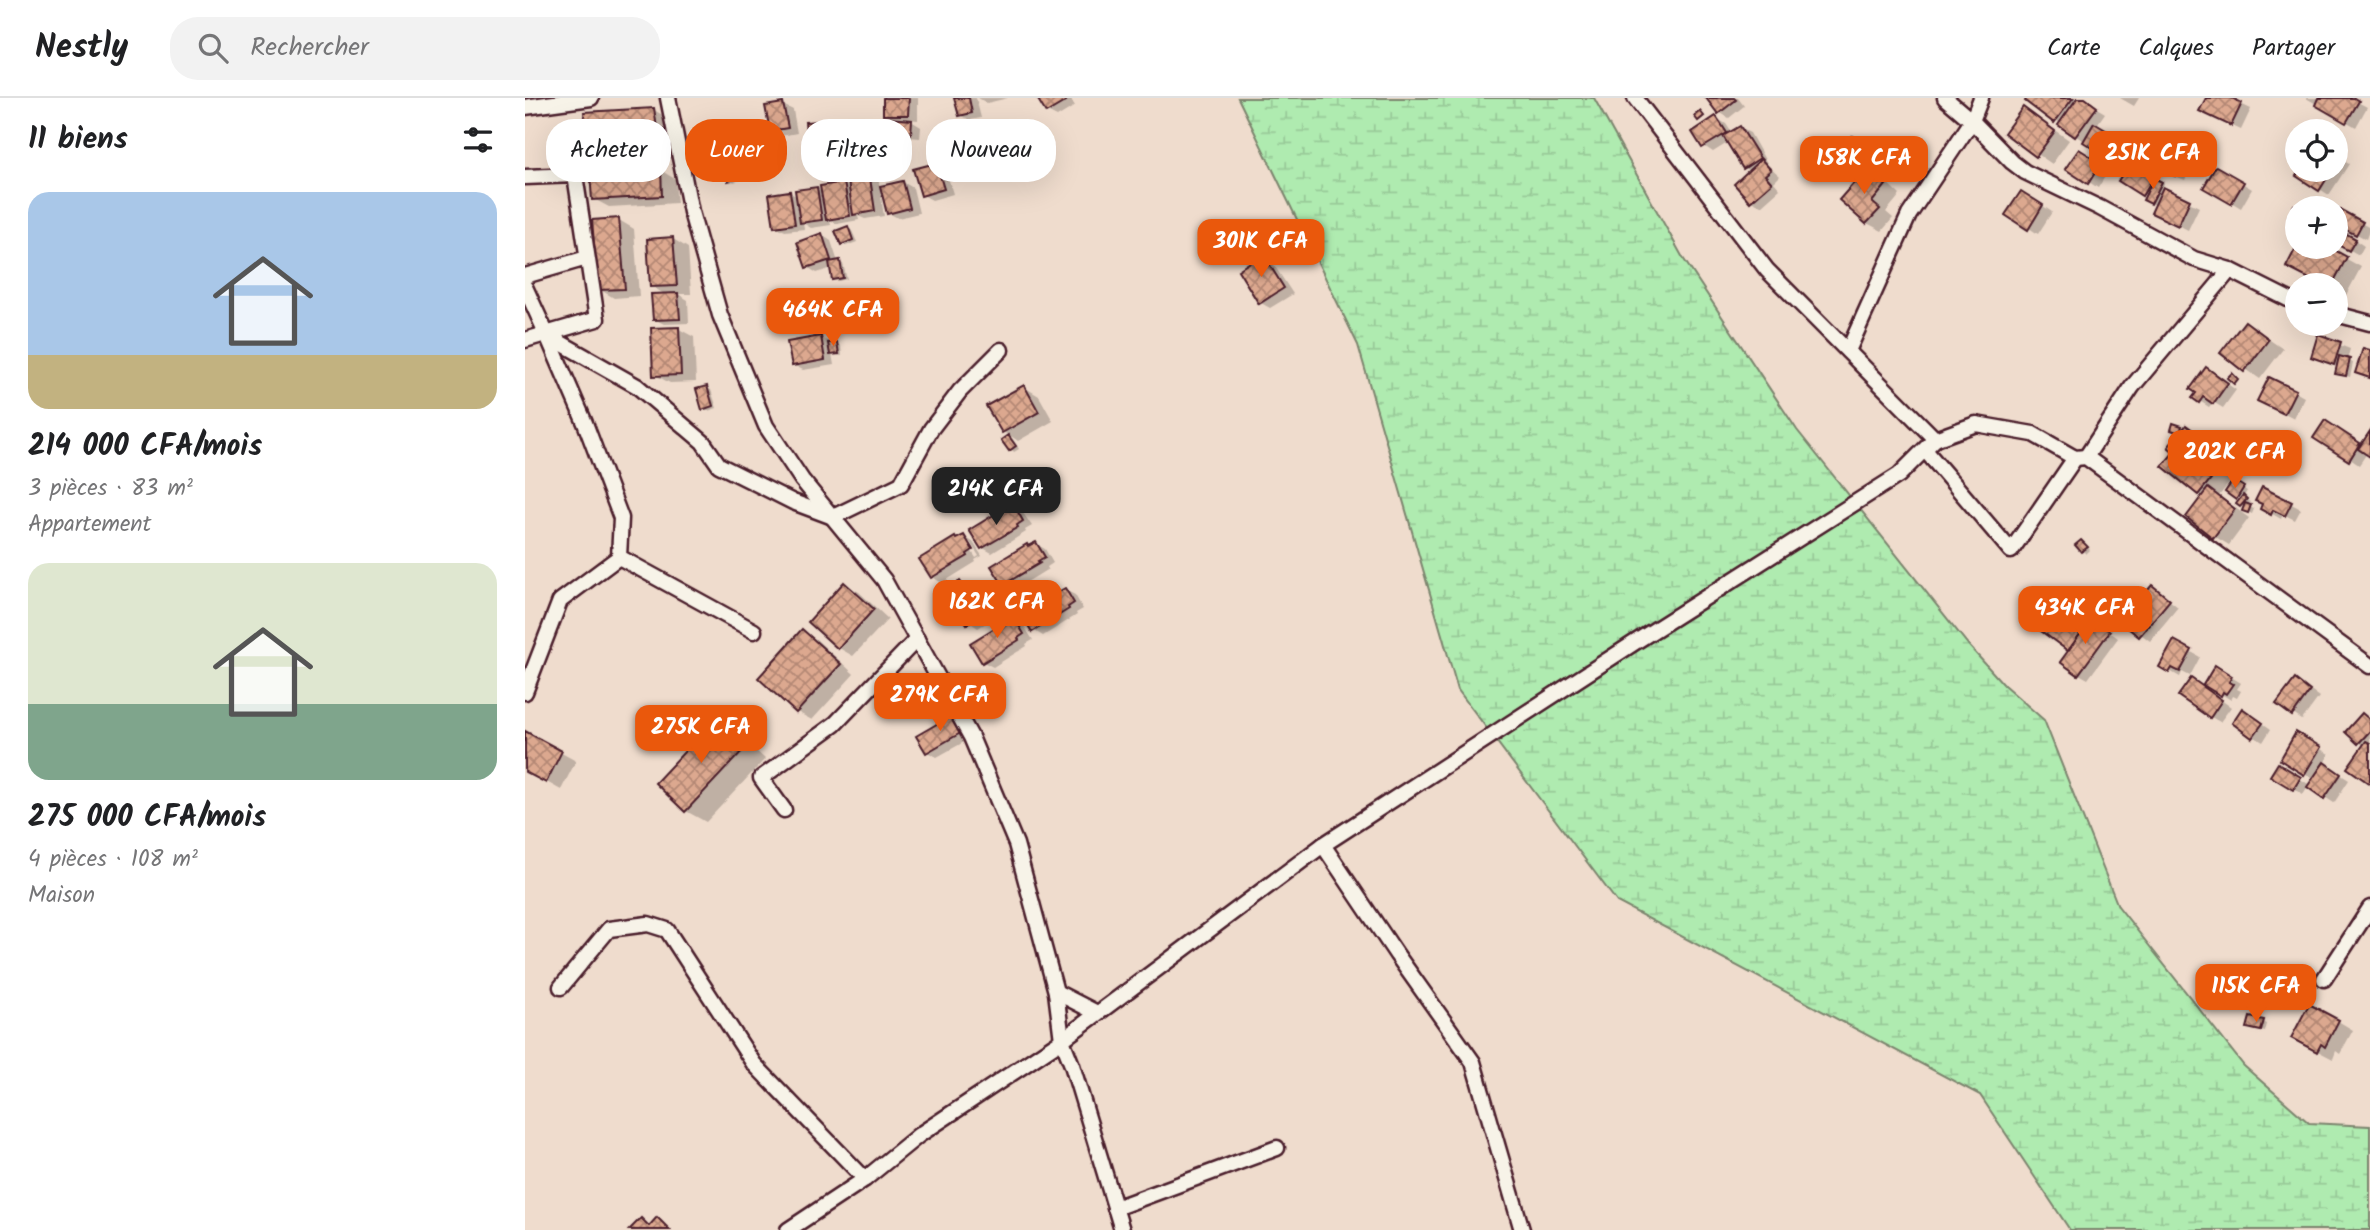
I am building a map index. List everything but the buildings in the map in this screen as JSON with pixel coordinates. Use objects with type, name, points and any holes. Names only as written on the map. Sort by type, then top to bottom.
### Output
[{"type":"street","points":[[525,107],[591,98]]},
{"type":"street","points":[[668,98],[691,212],[720,315],[766,426],[802,480],[884,580],[971,737],[1016,844],[1056,992],[1062,1040],[1122,1230]]},
{"type":"street","points":[[1635,98],[1767,270],[1848,351],[1930,444],[2011,551],[2132,387],[2230,270]]},
{"type":"street","points":[[1945,98],[2025,172],[2101,208],[2194,259],[2230,270],[2285,298]]},
{"type":"street","points":[[1848,351],[1909,215],[1972,121],[1981,98]]},
{"type":"street","points":[[525,177],[575,175],[597,319],[525,340]]},
{"type":"street","points":[[525,276],[587,258]]},
{"type":"street","points":[[525,287],[585,423],[621,518],[619,557]]},
{"type":"street","points":[[2348,317],[2370,323]]},
{"type":"street","points":[[547,335],[637,386],[703,442],[719,465],[793,502],[833,517],[901,484],[932,429],[961,391],[1001,349]]},
{"type":"street","points":[[788,1230],[865,1179],[919,1135],[1062,1040],[1323,845],[1899,475],[1930,444],[1976,424],[2033,434],[2081,458],[2370,666]]},
{"type":"street","points":[[619,557],[754,631]]},
{"type":"street","points":[[525,692],[559,601],[619,557]]},
{"type":"street","points":[[784,810],[761,778],[835,724],[917,639]]},
{"type":"street","points":[[1323,845],[1473,1062],[1522,1230]]},
{"type":"street","points":[[2324,979],[2370,908]]},
{"type":"street","points":[[561,987],[609,929],[648,924],[667,930],[754,1064],[865,1179]]},
{"type":"street","points":[[1056,992],[1097,1013]]},
{"type":"street","points":[[1115,1208],[1277,1148]]},
{"type":"green space","points":[[1238,98],[1594,98],[1683,258],[1797,430],[1970,647],[2004,685],[2044,720],[2118,906],[2244,1066],[2309,1123],[2370,1126],[2370,1230],[2070,1230],[1980,1095],[1617,902],[1458,690],[1358,345]]}]
